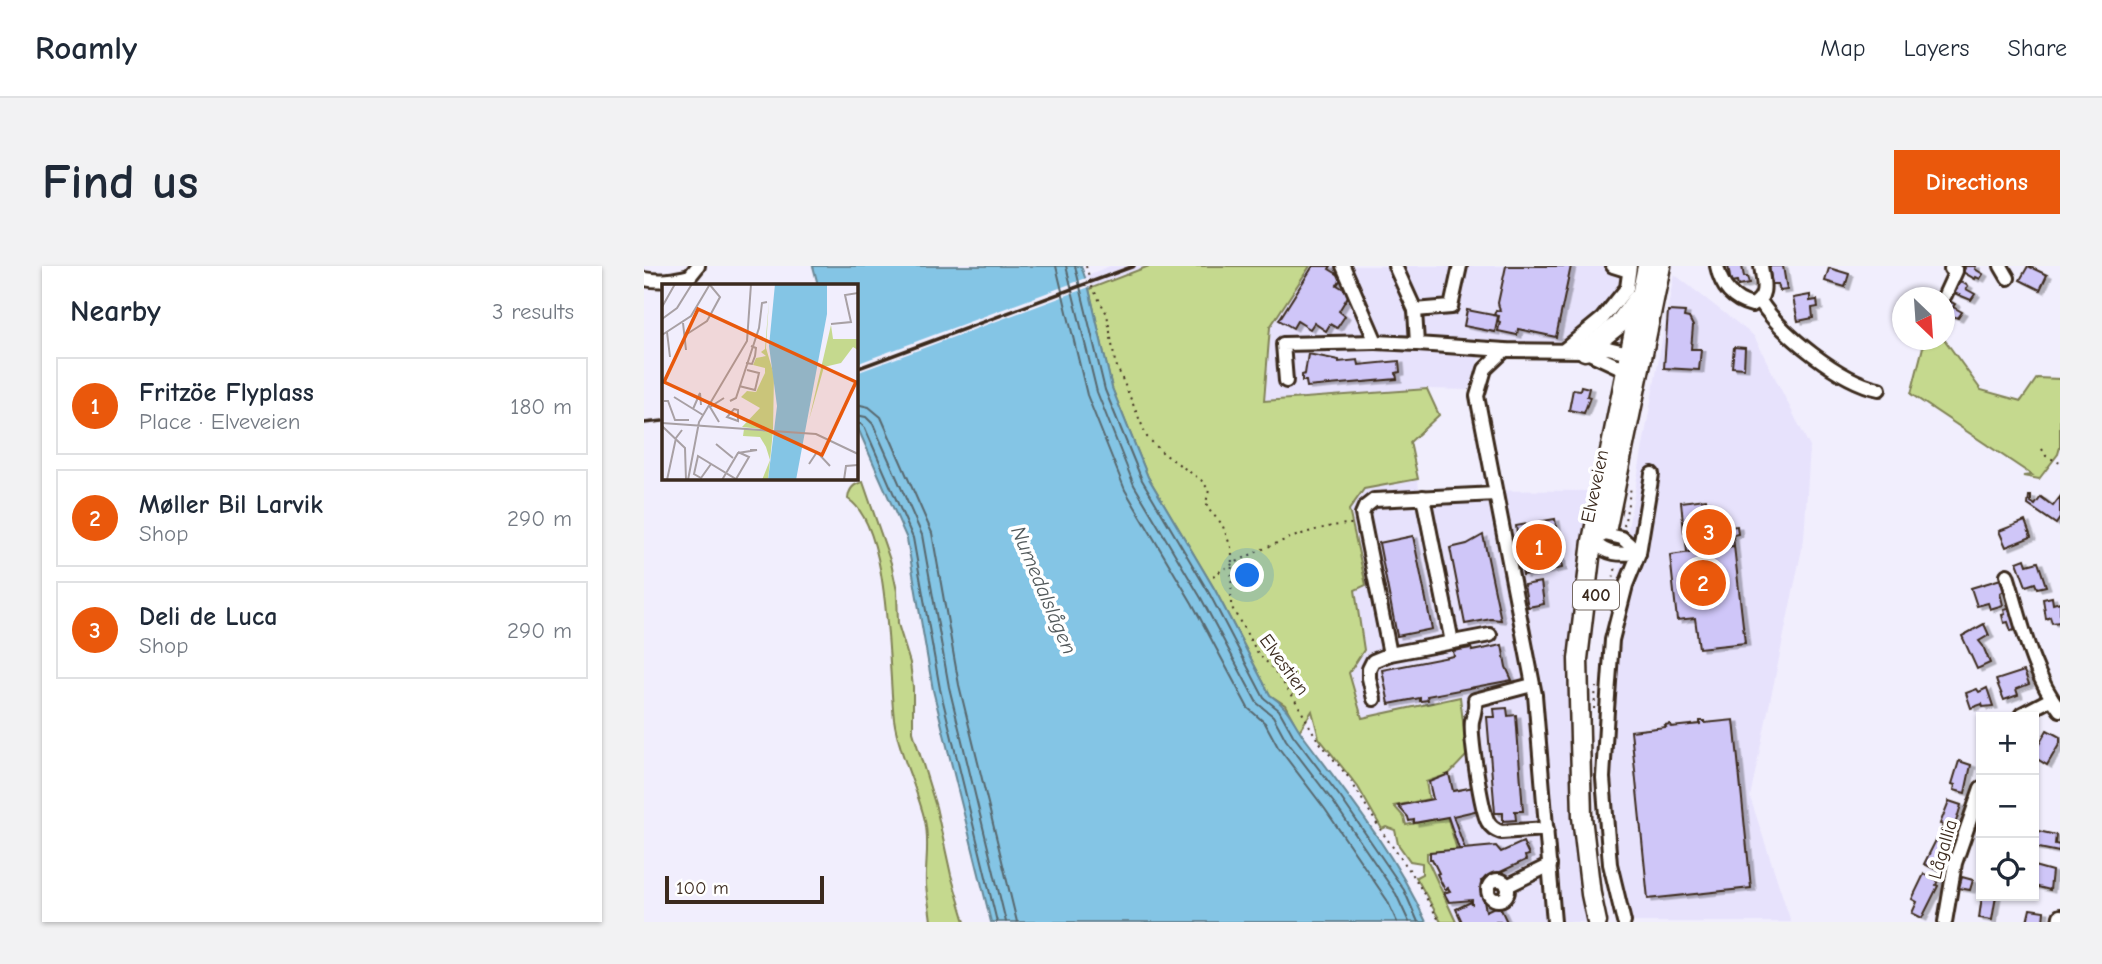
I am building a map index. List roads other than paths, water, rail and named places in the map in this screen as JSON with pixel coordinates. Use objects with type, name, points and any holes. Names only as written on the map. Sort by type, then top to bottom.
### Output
[{"type":"highway","name":"Elveveien","points":[[1632,362],[1661,266]]},
{"type":"highway","name":"Elveveien","points":[[1597,922],[1582,817],[1578,659],[1582,607],[1600,542],[1632,362],[1641,293],[1635,268]]},
{"type":"highway","name":"400","points":[[1585,351],[1618,325],[1641,293]]},
{"type":"street","points":[[644,279],[665,282],[685,272],[696,271],[698,266]]},
{"type":"street","points":[[1343,266],[1376,342]]},
{"type":"street","points":[[1395,266],[1415,310],[1417,344]]},
{"type":"street","points":[[1415,310],[1451,307],[1460,266]]},
{"type":"street","points":[[1564,350],[1602,319],[1627,288],[1635,268],[1613,266]]},
{"type":"street","points":[[1717,266],[1722,283],[1734,297],[1749,305],[1760,301],[1764,294],[1761,266]]},
{"type":"street","points":[[1949,287],[1956,271],[1951,269],[1953,266]]},
{"type":"street","points":[[2001,266],[2008,278]]},
{"type":"street","points":[[1760,301],[1782,328],[1812,353],[1851,379],[1879,389]]},
{"type":"street","points":[[1286,381],[1283,344],[1376,342],[1505,350],[1585,351],[1608,348],[1632,362]]},
{"type":"street","points":[[1505,350],[1485,369],[1477,396],[1532,685],[1554,922]]},
{"type":"street","points":[[1624,922],[1610,864],[1603,779],[1612,640],[1626,585],[1639,553],[1652,474]]},
{"type":"street","points":[[1390,654],[1363,524],[1362,514],[1369,502],[1496,494]]},
{"type":"street","points":[[1423,497],[1451,642]]},
{"type":"street","points":[[1600,542],[1618,555],[1639,553]]},
{"type":"street","points":[[2007,575],[2032,655],[2051,699],[2060,710]]},
{"type":"street","points":[[1374,699],[1369,669],[1373,661],[1390,654],[1490,635]]},
{"type":"street","points":[[1532,685],[1475,700],[1476,713],[1472,720],[1475,754],[1486,816],[1495,830],[1501,832],[1547,829]]},
{"type":"street","points":[[2026,712],[2051,699]]},
{"type":"street","name":"Lågallia","points":[[1945,922],[1955,863],[1976,802]]},
{"type":"street","points":[[1507,886],[1550,865]]},
{"type":"street","points":[[2059,922],[2060,916]]},
{"type":"water","name":"Numedalslågen","points":[[813,266],[1081,266],[1112,388],[1148,477],[1215,590],[1270,695],[1287,711],[1371,828],[1401,874],[1426,922],[991,922],[933,690],[907,539],[858,429],[858,284],[818,284]]},
{"type":"railway","points":[[858,368],[1134,266]]},
{"type":"railway","points":[[644,423],[662,421]]},
{"type":"place","name":"Deli de Luca","points":[[1709,532]]},
{"type":"place","name":"Fritzöe Flyplass","points":[[1539,547]]},
{"type":"place","name":"Møller Bil Larvik","points":[[1703,583]]}]
